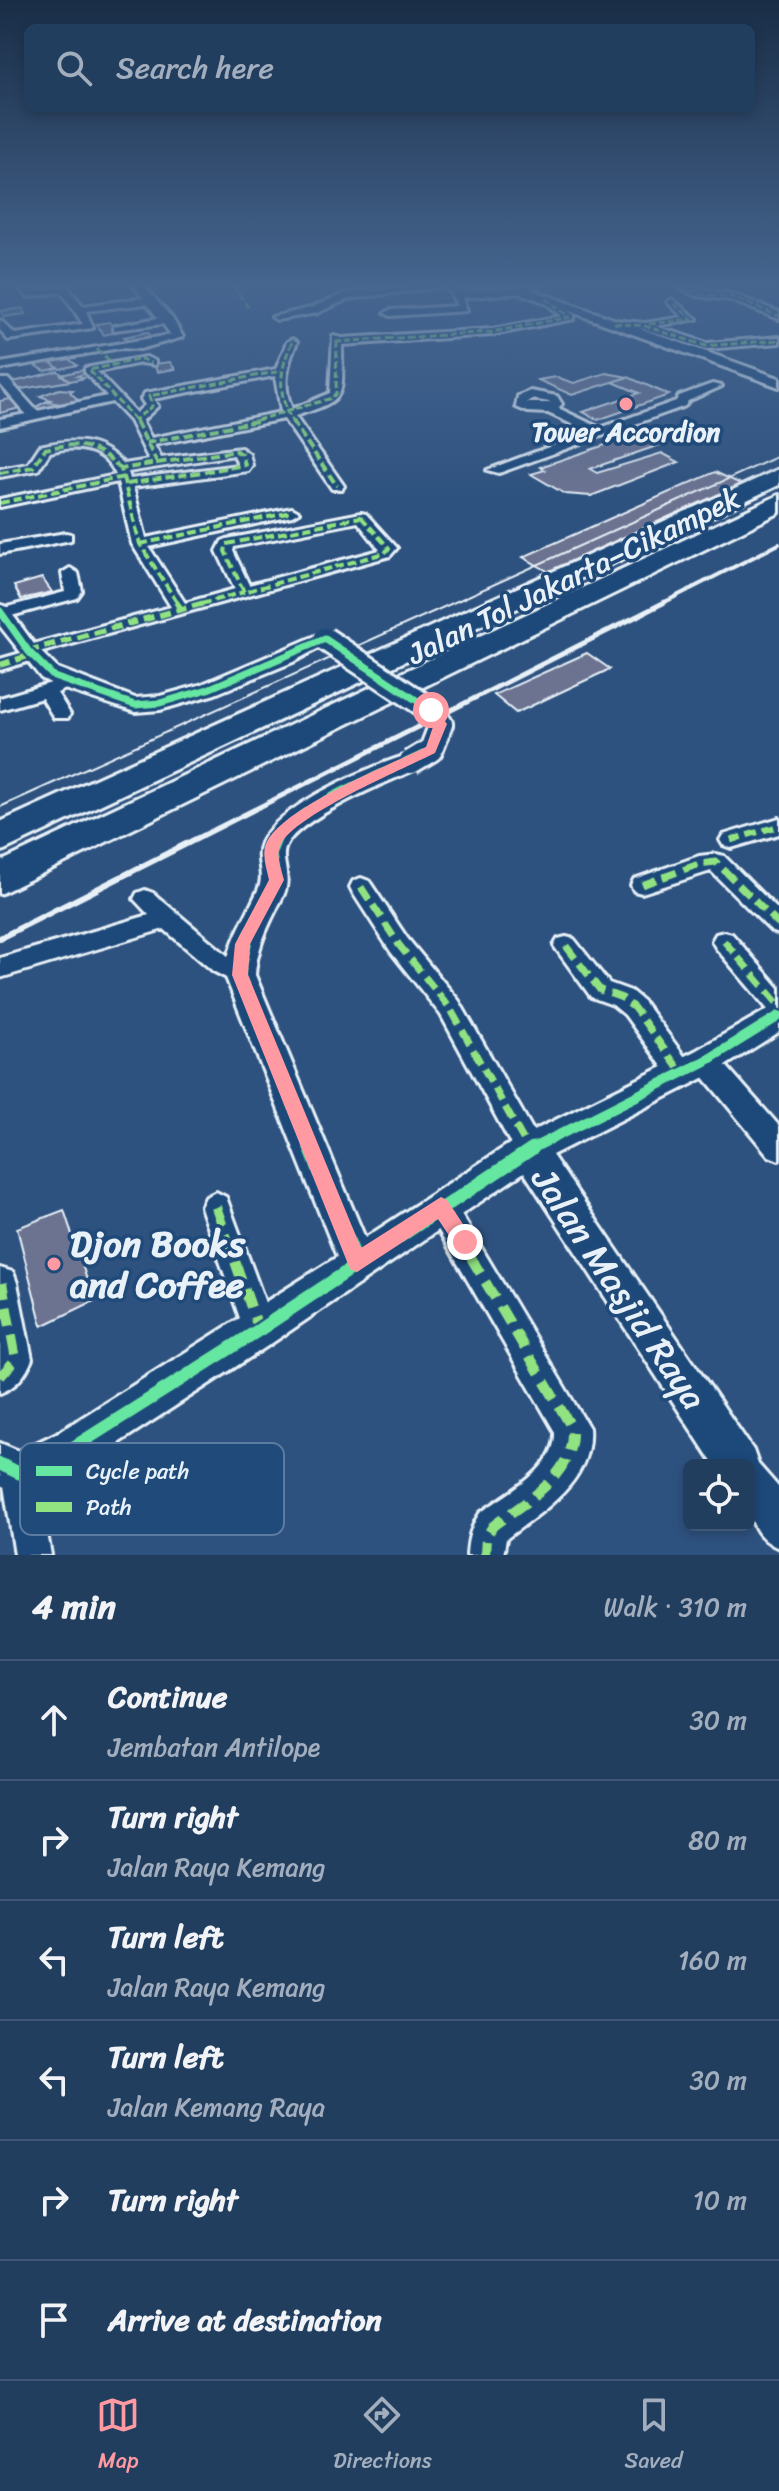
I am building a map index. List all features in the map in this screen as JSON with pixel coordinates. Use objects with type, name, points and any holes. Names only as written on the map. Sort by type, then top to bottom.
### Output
[{"type":"highway","name":"Jalan Tol Jakarta–Cikampek","points":[[0,838],[779,476]]},
{"type":"highway","name":"Jalan Tol Jakarta–Cikampek","points":[[0,879],[779,503]]},
{"type":"street","points":[[0,366],[48,358]]},
{"type":"street","points":[[106,358],[113,364]]},
{"type":"street","points":[[151,363],[145,358],[89,370],[135,420],[157,463]]},
{"type":"street","points":[[286,358],[281,371],[280,392],[289,416],[337,486]]},
{"type":"street","points":[[146,443],[207,428],[289,416],[336,393],[336,358]]},
{"type":"street","points":[[709,358],[779,383]]},
{"type":"street","points":[[135,420],[152,406],[147,399],[149,396],[281,371]]},
{"type":"street","points":[[4,381],[34,415]]},
{"type":"street","points":[[494,470],[681,403],[683,399],[716,386]]},
{"type":"street","points":[[0,423],[115,398]]},
{"type":"street","points":[[552,408],[602,431]]},
{"type":"street","points":[[0,473],[33,467],[45,449],[78,444],[100,447],[124,477],[140,544],[181,609]]},
{"type":"street","points":[[0,503],[124,477],[243,468],[245,465],[242,454],[236,451],[157,463],[124,477]]},
{"type":"street","points":[[140,544],[292,512]]},
{"type":"street","points":[[0,665],[30,653],[181,609],[245,593],[385,553],[389,548],[367,519],[361,517],[227,544],[225,551],[245,593]]},
{"type":"street","points":[[0,549],[66,537]]},
{"type":"street","points":[[70,573],[74,591],[71,595],[1,613],[46,670],[68,684],[111,696],[122,703],[159,702],[277,663],[325,639],[431,710],[441,724],[439,736],[431,750],[336,797],[291,824],[274,841],[270,856],[276,880],[243,944],[240,975],[357,1262]]},
{"type":"street","points":[[0,704],[68,684]]},
{"type":"street","points":[[46,690],[61,714]]},
{"type":"street","points":[[731,840],[779,826]]},
{"type":"street","points":[[642,885],[699,864],[716,862],[779,925]]},
{"type":"street","points":[[361,887],[406,955],[450,1008],[529,1150]]},
{"type":"street","points":[[145,899],[240,975]]},
{"type":"street","points":[[0,968],[167,919]]},
{"type":"street","points":[[724,941],[779,1005]]},
{"type":"street","points":[[566,946],[600,990],[622,998],[634,1008],[779,1147]]},
{"type":"street","points":[[80,1443],[259,1330],[529,1150],[694,1066],[779,1016]]},
{"type":"street","name":"Jalan Masjid Raya","points":[[529,1150],[734,1459]]},
{"type":"street","points":[[216,1207],[259,1330]]},
{"type":"street","points":[[441,1207],[465,1242],[572,1428],[576,1442],[566,1466],[493,1526],[486,1537],[485,1555]]},
{"type":"street","points":[[0,1377],[16,1359],[2,1283]]},
{"type":"street","points":[[10,1469],[20,1506]]},
{"type":"street","points":[[755,1490],[779,1526]]},
{"type":"street","points":[[28,1535],[33,1555]]},
{"type":"building","points":[[67,358],[77,365],[60,369],[50,362]]},
{"type":"building","points":[[49,361],[58,368],[45,371],[32,364]]},
{"type":"building","points":[[170,362],[175,369],[157,372],[154,364]]},
{"type":"building","points":[[82,370],[87,373],[77,376],[85,378],[70,381],[61,375]]},
{"type":"building","points":[[58,371],[70,381],[16,390],[9,383]]},
{"type":"building","points":[[606,373],[628,377],[572,395],[538,380],[556,377],[574,383]]},
{"type":"building","name":"Tower Accordion","points":[[628,377],[669,395],[598,420],[583,412],[639,393],[613,382]]},
{"type":"building","points":[[59,389],[73,390],[70,392],[78,400],[61,404],[47,402],[51,400],[40,396]]},
{"type":"building","points":[[10,399],[20,408],[0,413],[0,401]]},
{"type":"building","points":[[49,400],[47,402],[61,404],[72,401],[76,405],[43,411],[32,409]]},
{"type":"building","points":[[652,429],[667,436],[660,438],[668,442],[590,469],[597,473],[662,453],[679,462],[591,496],[565,494],[531,474],[545,470],[540,467]]},
{"type":"building","points":[[715,472],[743,485],[551,573],[523,557]]},
{"type":"building","points":[[42,578],[52,592],[21,599],[14,586]]},
{"type":"building","points":[[587,653],[610,669],[516,713],[494,695]]},
{"type":"building","name":"Djon Books and Coffee","points":[[64,1210],[94,1301],[42,1326],[17,1228]]},
{"type":"tram line","points":[[0,807],[779,456]]},
{"type":"railway","points":[[661,604],[779,544]]},
{"type":"railway","points":[[194,840],[665,602]]},
{"type":"railway","points":[[0,938],[198,838]]},
{"type":"marked path","points":[[106,358],[113,364]]},
{"type":"marked path","points":[[285,358],[280,387],[289,417],[337,486]]},
{"type":"marked path","points":[[146,443],[264,420],[332,398],[336,393],[337,358]]},
{"type":"marked path","points":[[135,420],[89,370],[142,359],[151,363]]},
{"type":"marked path","points":[[181,609],[140,544],[121,469],[157,463],[135,420],[152,406],[147,399],[149,396],[281,371]]},
{"type":"marked path","points":[[0,473],[33,467],[45,449],[69,444],[95,448],[121,469]]},
{"type":"marked path","points":[[127,484],[243,468],[245,465],[242,454],[236,451],[157,463]]},
{"type":"marked path","points":[[0,503],[124,477]]},
{"type":"marked path","points":[[140,544],[292,512]]},
{"type":"marked path","points":[[28,651],[385,553],[389,548],[361,517],[227,544],[225,551],[245,593]]},
{"type":"marked path","points":[[0,665],[31,655]]},
{"type":"marked path","points":[[731,840],[779,826]]},
{"type":"marked path","points":[[642,885],[699,864],[716,862],[779,925]]},
{"type":"marked path","points":[[361,887],[399,945],[450,1008],[529,1150]]},
{"type":"marked path","points":[[724,941],[779,1005]]},
{"type":"marked path","points":[[566,946],[600,990],[622,998],[634,1008],[681,1072]]},
{"type":"marked path","points":[[216,1207],[259,1330]]},
{"type":"marked path","points":[[441,1207],[572,1428],[573,1444],[559,1472],[534,1496],[493,1526],[486,1537],[485,1555]]},
{"type":"marked path","points":[[0,1377],[16,1359],[2,1283]]},
{"type":"cycle path","points":[[0,611],[29,652],[54,677],[128,703],[141,705],[183,698],[260,669],[325,639],[431,710],[441,724],[431,750],[320,805],[282,831],[272,849],[276,880],[248,937],[241,961],[240,975],[357,1262]]},
{"type":"cycle path","points":[[80,1443],[259,1330],[529,1150],[706,1061],[779,1016]]},
{"type":"cycle path","points":[[0,1464],[20,1473]]},
{"type":"place","name":"Tower Accordion","points":[[626,404]]},
{"type":"place","name":"Djon Books and Coffee","points":[[54,1264]]},
{"type":"route","points":[[431,710],[441,724],[439,736],[431,750],[336,797],[291,824],[274,841],[270,856],[275,866],[276,880],[243,944],[240,975],[357,1262],[441,1207],[465,1242]]}]
